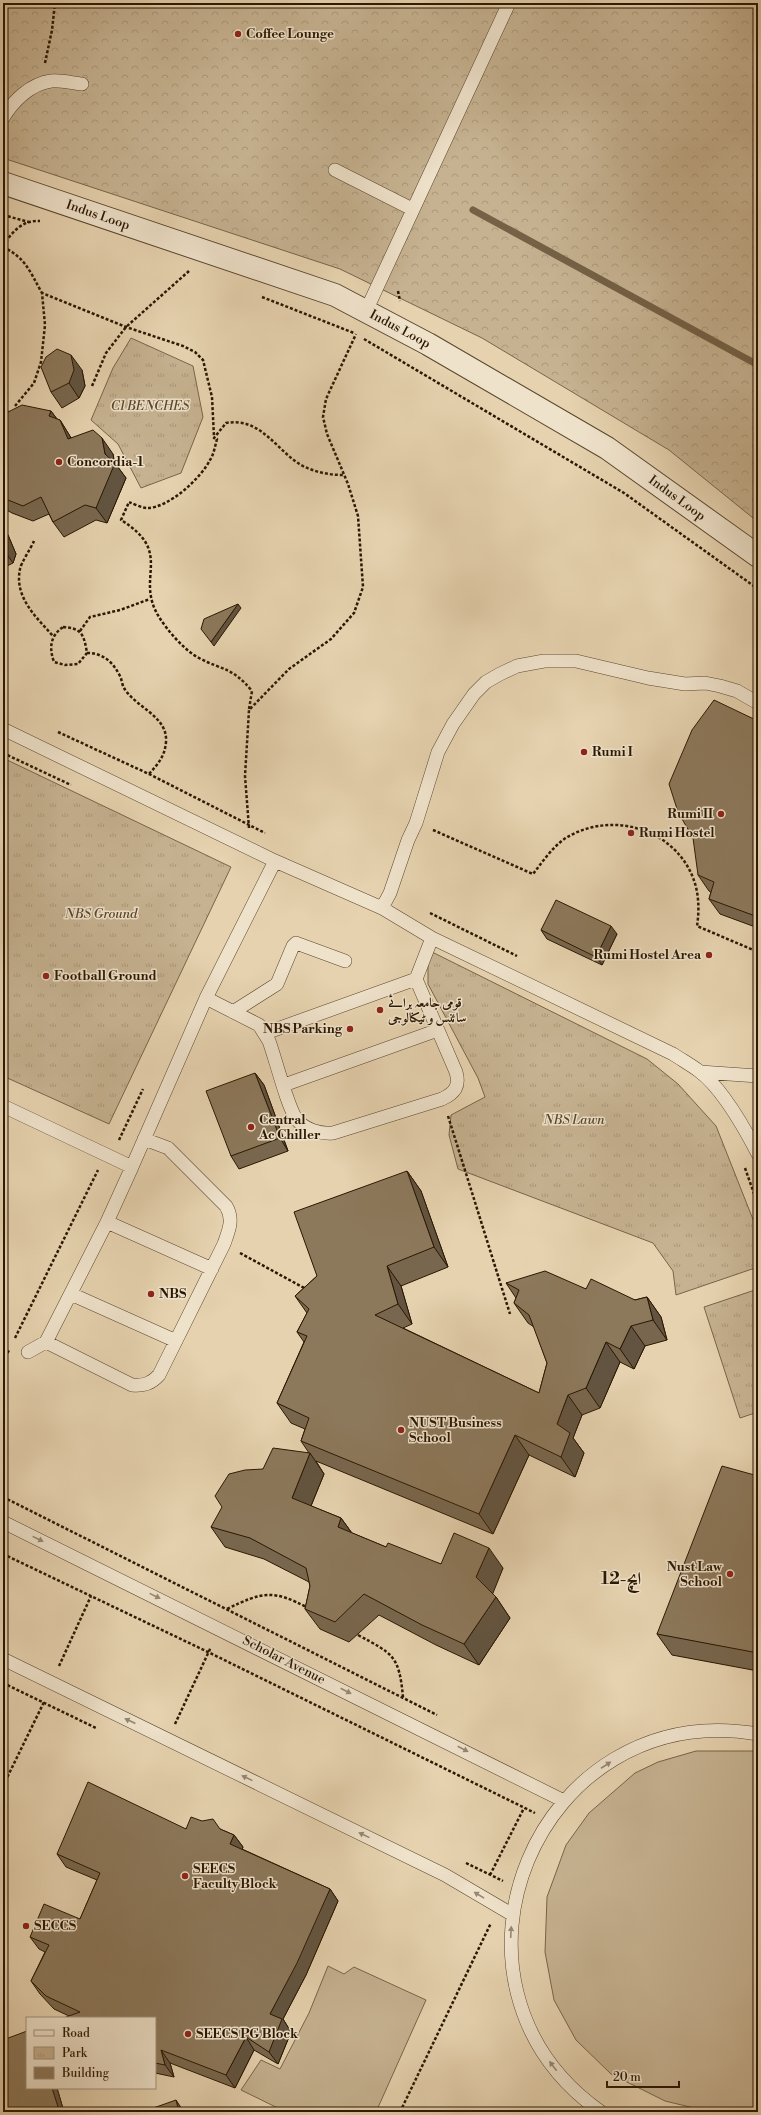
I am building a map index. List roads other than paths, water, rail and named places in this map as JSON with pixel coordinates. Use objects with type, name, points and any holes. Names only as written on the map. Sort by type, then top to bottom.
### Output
[{"type":"street","name":"Indus Loop","points":[[3,184],[335,295],[428,344],[607,448],[758,556]]},
{"type":"lane","points":[[366,311],[508,3]]},
{"type":"lane","points":[[3,118],[10,108],[30,89],[51,81],[82,84]]},
{"type":"lane","points":[[335,170],[412,209]]},
{"type":"lane","points":[[382,908],[390,893],[408,840],[416,823],[438,752],[453,724],[474,694],[486,682],[517,666],[544,661],[576,661],[648,678],[685,684],[705,683],[720,686],[737,691],[758,703]]},
{"type":"lane","points":[[3,729],[275,861],[382,908],[432,938],[673,1054],[700,1072],[720,1094],[737,1118],[758,1154]]},
{"type":"lane","points":[[28,1352],[46,1342],[71,1294],[132,1168],[206,998],[275,861]]},
{"type":"lane","points":[[206,998],[259,1025],[266,1033],[294,1116],[298,1121],[315,1131],[333,1133],[442,1099],[452,1094],[457,1087],[458,1080],[416,979],[432,938]]},
{"type":"lane","points":[[233,1012],[277,984],[293,946],[296,943],[345,961]]},
{"type":"lane","points":[[266,1033],[416,979]]},
{"type":"lane","points":[[284,1085],[438,1030]]},
{"type":"lane","points":[[700,1072],[758,1076]]},
{"type":"lane","points":[[3,1106],[132,1168]]},
{"type":"lane","points":[[46,1342],[132,1385],[141,1386],[153,1382],[159,1375],[212,1269],[231,1225],[231,1213],[226,1206],[168,1148],[144,1139]]},
{"type":"lane","points":[[107,1222],[212,1269]]},
{"type":"lane","points":[[71,1294],[176,1341]]},
{"type":"lane","name":"Scholar Avenue","points":[[3,1522],[220,1628],[564,1801]]},
{"type":"lane","points":[[3,1659],[445,1875],[513,1915]]},
{"type":"lane","points":[[601,2112],[578,2093],[542,2050],[529,2025],[519,1999],[513,1971],[511,1943],[513,1915],[524,1867],[549,1820],[564,1801],[601,1768],[651,1742],[679,1735],[706,1731],[735,1731],[758,1734]]},
{"type":"waterway","points":[[473,210],[758,365]]},
{"type":"place","name":"Coffee Lounge","points":[[238,34]]},
{"type":"place","name":"Concordia-1","points":[[59,462]]},
{"type":"place","name":"Rumi I","points":[[584,752]]},
{"type":"place","name":"Rumi II","points":[[721,814]]},
{"type":"place","name":"Rumi Hostel","points":[[631,833]]},
{"type":"place","name":"Rumi Hostel Area","points":[[709,955]]},
{"type":"place","name":"Football Ground","points":[[46,976]]},
{"type":"place","name":"قومی جامعہ برائے سائنس و ٹیکنالوجی","points":[[380,1010]]},
{"type":"place","name":"NBS Parking","points":[[350,1029]]},
{"type":"place","name":"Central Ac Chiller","points":[[251,1127]]},
{"type":"place","name":"NBS","points":[[151,1294]]},
{"type":"place","name":"NUST Business School","points":[[401,1430]]},
{"type":"place","name":"Nust Law School","points":[[730,1574]]},
{"type":"place","name":"SEECS Faculty Block","points":[[185,1876]]},
{"type":"place","name":"SECCS","points":[[26,1926]]},
{"type":"place","name":"SEECS PG Block","points":[[188,2034]]},
{"type":"district","name":"ایچ-12","points":[[621,1579]]},
{"type":"park label","name":"C1 BENCHES","points":[[150,406]]},
{"type":"park label","name":"NBS Ground","points":[[101,914]]},
{"type":"park label","name":"NBS Lawn","points":[[574,1120]]}]
